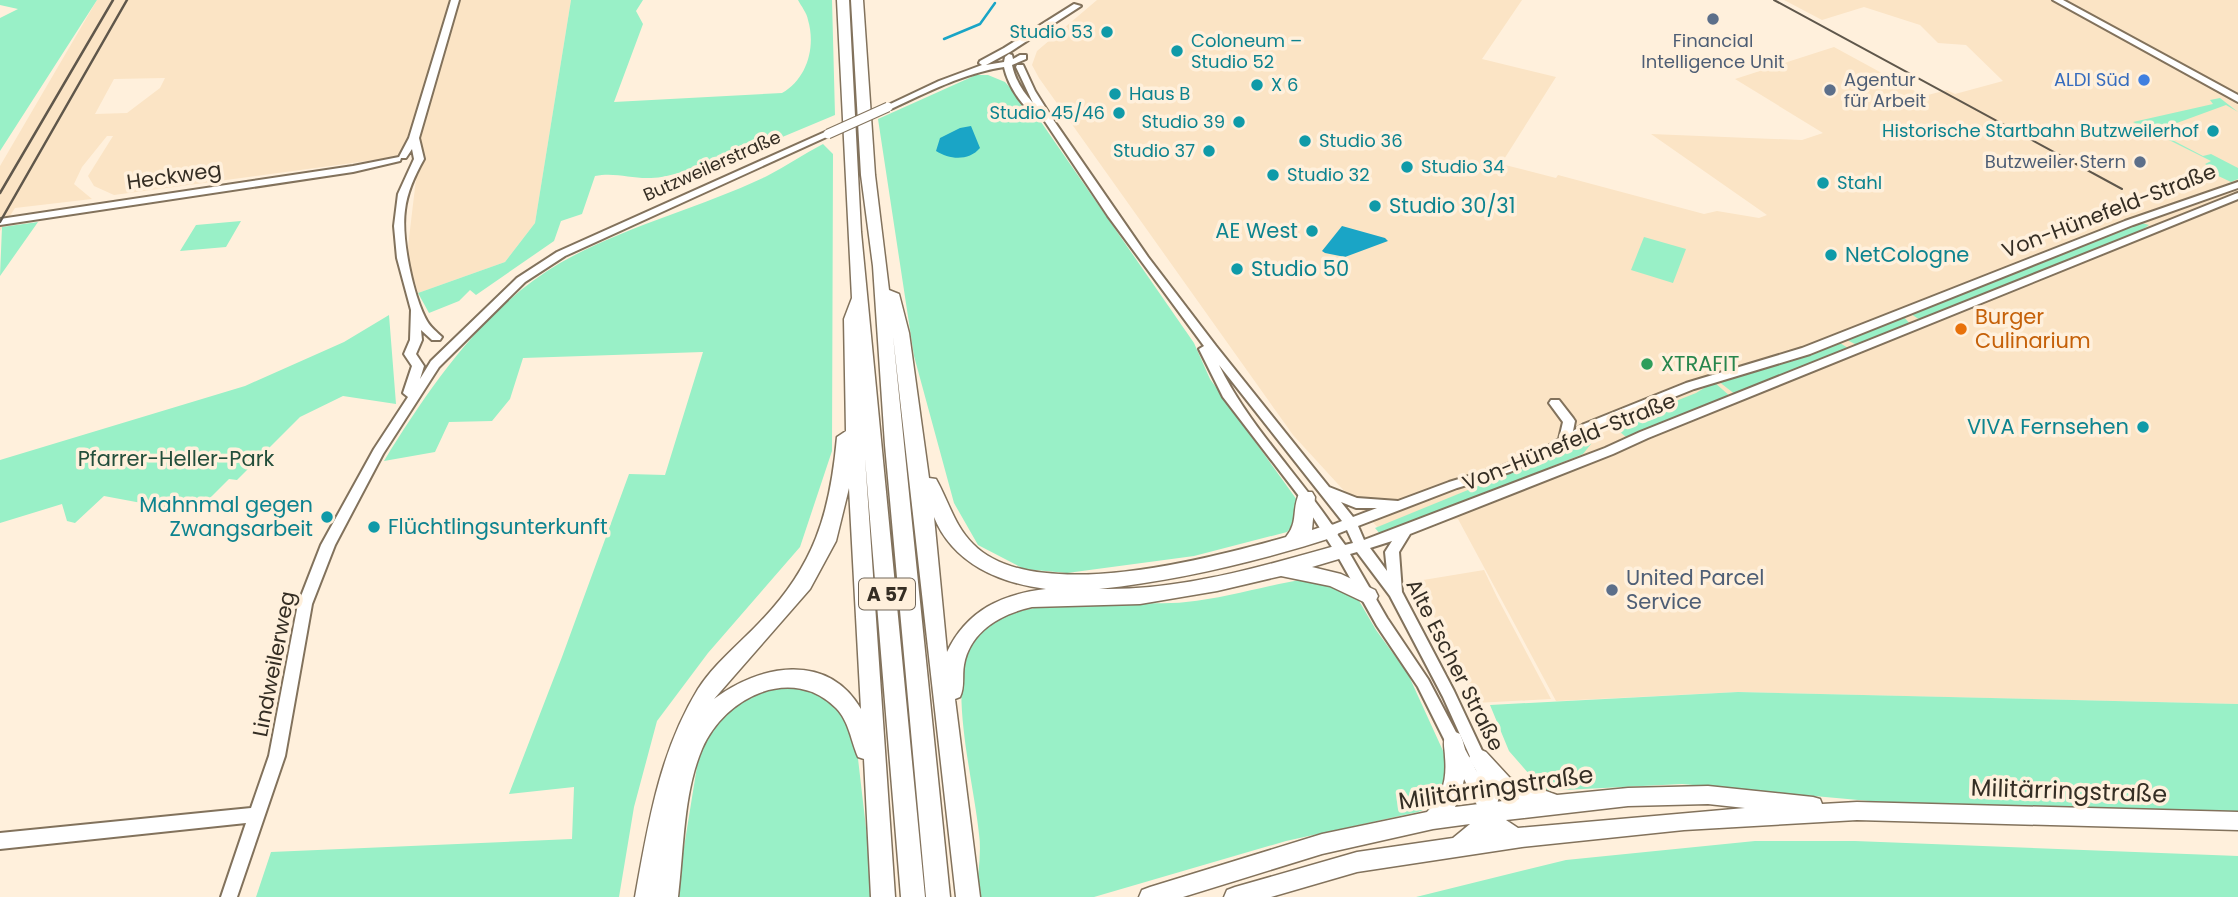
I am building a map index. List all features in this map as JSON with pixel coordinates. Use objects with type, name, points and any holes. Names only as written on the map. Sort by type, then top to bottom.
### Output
[{"type":"highway","name":"A 57","points":[[843,0],[854,232],[913,897]]},
{"type":"highway","name":"A 57","points":[[857,0],[868,176],[880,265],[938,897]]},
{"type":"highway","name":"A 57","points":[[880,265],[901,333],[915,433]]},
{"type":"highway","points":[[861,291],[852,319],[852,385],[883,897]]},
{"type":"highway","points":[[647,897],[674,762],[695,714],[719,677],[794,598],[827,543],[842,486],[852,385]]},
{"type":"highway","points":[[915,433],[933,495],[953,537],[988,566],[1028,580],[1049,584],[1102,583],[1264,553],[1330,531]]},
{"type":"highway","points":[[915,433],[931,567],[937,654],[954,754],[968,897]]},
{"type":"highway","points":[[1291,545],[1304,528],[1314,492]]},
{"type":"highway","points":[[954,754],[955,716],[951,666],[966,636],[985,616],[1023,601],[1140,596],[1277,569],[1352,549]]},
{"type":"highway","points":[[1277,569],[1319,575],[1368,596]]},
{"type":"highway","points":[[914,634],[954,754]]},
{"type":"highway","points":[[666,897],[682,789],[693,745],[708,720],[737,693],[762,681],[779,678],[807,679],[831,690],[849,708],[860,728],[875,776]]},
{"type":"main road","points":[[1433,820],[1446,808],[1454,792],[1456,762],[1453,740]]},
{"type":"main road","points":[[1479,758],[1503,784],[1555,804]]},
{"type":"main road","name":"Militärringstraße","points":[[1150,897],[1322,844],[1433,820],[1628,797],[1708,795],[1857,811],[2238,821]]},
{"type":"main road","name":"Militärringstraße","points":[[1235,897],[1357,862],[1458,845],[1684,821],[1857,811]]},
{"type":"main road","points":[[1458,845],[1480,829],[1489,812],[1499,827],[1515,838]]},
{"type":"street","points":[[406,180],[398,163],[414,138],[455,0]]},
{"type":"street","points":[[2057,0],[2238,99]]},
{"type":"street","name":"Butzweilerstraße","points":[[453,346],[521,280],[561,254],[983,63],[1018,45],[1060,14],[1081,3]]},
{"type":"street","name":"Butzweilerstraße","points":[[951,78],[1015,62],[1081,3]]},
{"type":"street","points":[[983,63],[1015,62],[1018,45]]},
{"type":"street","name":"Alte Escher Straße","points":[[1015,62],[1015,83],[1033,108],[1053,125]]},
{"type":"street","name":"Alte Escher Straße","points":[[1015,62],[1110,212],[1195,330],[1314,492],[1351,524],[1352,549],[1368,596],[1423,683],[1489,812]]},
{"type":"street","points":[[968,72],[995,72],[1015,83]]},
{"type":"street","points":[[414,138],[416,161],[406,180],[400,207],[398,244],[415,305],[426,329],[450,340],[453,346]]},
{"type":"street","name":"Heckweg","points":[[0,222],[416,161]]},
{"type":"street","name":"Von-Hünefeld-Straße","points":[[1330,531],[1506,469],[1588,427],[1690,386],[1806,351],[2129,223],[2238,185]]},
{"type":"street","name":"Von-Hünefeld-Straße","points":[[1352,549],[1405,531],[2238,195]]},
{"type":"street","name":"Butzweilerstraße","points":[[439,337],[461,329],[496,303]]},
{"type":"street","points":[[413,355],[416,340],[415,305]]},
{"type":"street","points":[[413,355],[424,340],[439,337]]},
{"type":"street","name":"Lindweilerweg","points":[[229,897],[282,736],[305,604],[315,576],[328,545],[402,411],[435,364],[453,346]]},
{"type":"street","points":[[413,355],[427,363],[444,357]]},
{"type":"street","name":"Lindweilerweg","points":[[402,411],[417,373],[413,355]]},
{"type":"street","points":[[1555,403],[1569,421],[1564,441]]},
{"type":"street","points":[[1314,492],[1364,504],[1414,500]]},
{"type":"street","name":"Alte Escher Straße","points":[[1314,492],[1330,531],[1395,592],[1479,758],[1492,789],[1489,812]]},
{"type":"street","points":[[1395,592],[1392,552],[1405,531]]},
{"type":"street","points":[[0,841],[256,815]]},
{"type":"shaded area","points":[[97,0],[571,0],[535,223],[505,262],[418,293],[407,255],[419,154],[114,195],[94,186],[88,176],[113,136],[107,136],[82,167],[74,184],[92,199],[15,208],[0,231],[0,166]],"holes":[[[165,78],[160,88],[127,113],[95,114],[114,79]]]},
{"type":"shaded area","points":[[1097,0],[1522,0],[1482,59],[1556,77],[1501,164],[1556,178],[1558,175],[1704,214],[1717,211],[1759,218],[1767,215],[1651,134],[1802,140],[1823,133],[1735,79],[1834,47],[1924,96],[1947,90],[1955,94],[2003,81],[1966,45],[1938,43],[1920,25],[1864,7],[1822,20],[1784,0],[2238,0],[2238,704],[1738,692],[1556,701],[1458,519],[1380,530],[1293,435],[1039,78],[1032,65],[1037,51]]},
{"type":"shaded area","points":[[1484,570],[1551,699],[1476,703],[1431,610],[1424,611],[1411,582]]},
{"type":"green space","points":[[0,0],[97,0],[0,151],[0,18],[18,9],[0,5]]},
{"type":"green space","points":[[571,0],[643,0],[636,11],[643,24],[614,102],[782,93],[798,79],[810,51],[807,17],[798,0],[832,0],[835,115],[711,167],[659,177],[595,176],[582,214],[561,221],[554,241],[476,295],[470,290],[459,301],[429,313],[418,293],[505,262],[535,223]]},
{"type":"green space","points":[[976,75],[988,75],[1005,82],[1041,122],[1194,343],[1210,379],[1297,500],[1297,520],[1287,532],[1194,556],[1067,573],[1024,569],[978,545],[954,503],[914,356],[878,119]]},
{"type":"green space","points":[[2220,98],[2238,112],[2226,105],[2155,131],[2203,156],[2211,154],[2238,168],[2238,179],[2231,182],[2212,173],[2217,170],[2205,164],[2211,161],[2133,122],[2213,104],[2210,100]]},
{"type":"green space","points":[[823,144],[833,154],[832,451],[800,547],[708,653],[657,721],[634,807],[619,897],[256,897],[271,852],[572,839],[574,787],[509,794],[629,474],[665,475],[703,352],[523,358],[510,399],[492,421],[449,422],[435,452],[384,461],[420,405],[460,351],[507,302],[532,281],[560,263],[610,238],[767,176]]},
{"type":"green space","points":[[241,221],[226,247],[180,251],[196,225]]},
{"type":"green space","points":[[38,222],[0,276],[2,227]]},
{"type":"green space","points":[[2142,223],[2149,225],[2139,232],[1920,320],[1911,314]]},
{"type":"green space","points":[[1644,237],[1686,249],[1673,283],[1631,270]]},
{"type":"green space","name":"Pfarrer-Heller-Park","points":[[389,315],[396,404],[343,396],[300,417],[237,480],[229,479],[195,513],[104,496],[75,523],[67,521],[62,504],[0,523],[0,460],[245,386],[344,342]]},
{"type":"green space","points":[[1904,317],[1910,324],[1857,345],[1847,340]]},
{"type":"green space","points":[[1840,343],[1848,348],[1736,395],[1718,381]]},
{"type":"green space","points":[[1714,382],[1731,397],[1626,437],[1613,426],[1696,393]]},
{"type":"green space","points":[[1579,439],[1591,444],[1583,454],[1381,535],[1375,528],[1539,461]]},
{"type":"green space","points":[[1306,579],[1348,591],[1358,599],[1376,630],[1408,674],[1449,764],[1445,787],[1432,804],[1418,812],[1286,841],[1094,897],[977,897],[980,842],[961,699],[965,660],[978,635],[1000,619],[1028,609],[1061,604],[1186,602]]},
{"type":"green space","points":[[766,686],[815,688],[845,716],[857,750],[874,897],[676,897],[699,754],[719,716]]},
{"type":"green space","points":[[1738,692],[2238,704],[2238,813],[1903,804],[1682,784],[1544,791],[1509,751],[1490,705]]},
{"type":"green space","points":[[1755,841],[1855,841],[2238,856],[2238,897],[1416,897],[1566,860]]},
{"type":"water","points":[[971,126],[980,148],[976,152],[959,158],[936,151],[940,138],[960,128]]},
{"type":"water","points":[[1342,226],[1388,241],[1345,257],[1322,251]]},
{"type":"waterway","points":[[944,39],[980,24],[995,3]]},
{"type":"tram line","points":[[1774,0],[2122,189]]},
{"type":"railway","points":[[0,193],[113,0]]},
{"type":"railway","points":[[0,222],[127,0]]},
{"type":"place","name":"Financial Intelligence Unit","points":[[1713,19]]},
{"type":"place","name":"Studio 53","points":[[1107,32]]},
{"type":"place","name":"Coloneum – Studio 52","points":[[1177,51]]},
{"type":"place","name":"ALDI Süd","points":[[2144,80]]},
{"type":"place","name":"X 6","points":[[1257,85]]},
{"type":"place","name":"Agentur für Arbeit","points":[[1830,90]]},
{"type":"place","name":"Haus B","points":[[1115,94]]},
{"type":"place","name":"Studio 45/46","points":[[1119,113]]},
{"type":"place","name":"Studio 39","points":[[1239,122]]},
{"type":"place","name":"Historische Startbahn Butzweilerhof","points":[[2213,131]]},
{"type":"place","name":"Studio 36","points":[[1305,141]]},
{"type":"place","name":"Studio 37","points":[[1209,151]]},
{"type":"place","name":"Butzweiler Stern","points":[[2140,162]]},
{"type":"place","name":"Studio 34","points":[[1407,167]]},
{"type":"place","name":"Studio 32","points":[[1273,175]]},
{"type":"place","name":"Stahl","points":[[1823,183]]},
{"type":"place","name":"Studio 30/31","points":[[1375,206]]},
{"type":"place","name":"AE West","points":[[1312,231]]},
{"type":"place","name":"NetCologne","points":[[1831,255]]},
{"type":"place","name":"Studio 50","points":[[1237,269]]},
{"type":"place","name":"Burger Culinarium","points":[[1961,329]]},
{"type":"place","name":"XTRAFIT","points":[[1647,364]]},
{"type":"place","name":"VIVA Fernsehen","points":[[2143,427]]},
{"type":"place","name":"Mahnmal gegen Zwangsarbeit","points":[[327,517]]},
{"type":"place","name":"Flüchtlingsunterkunft","points":[[374,527]]},
{"type":"place","name":"United Parcel Service","points":[[1612,590]]}]
